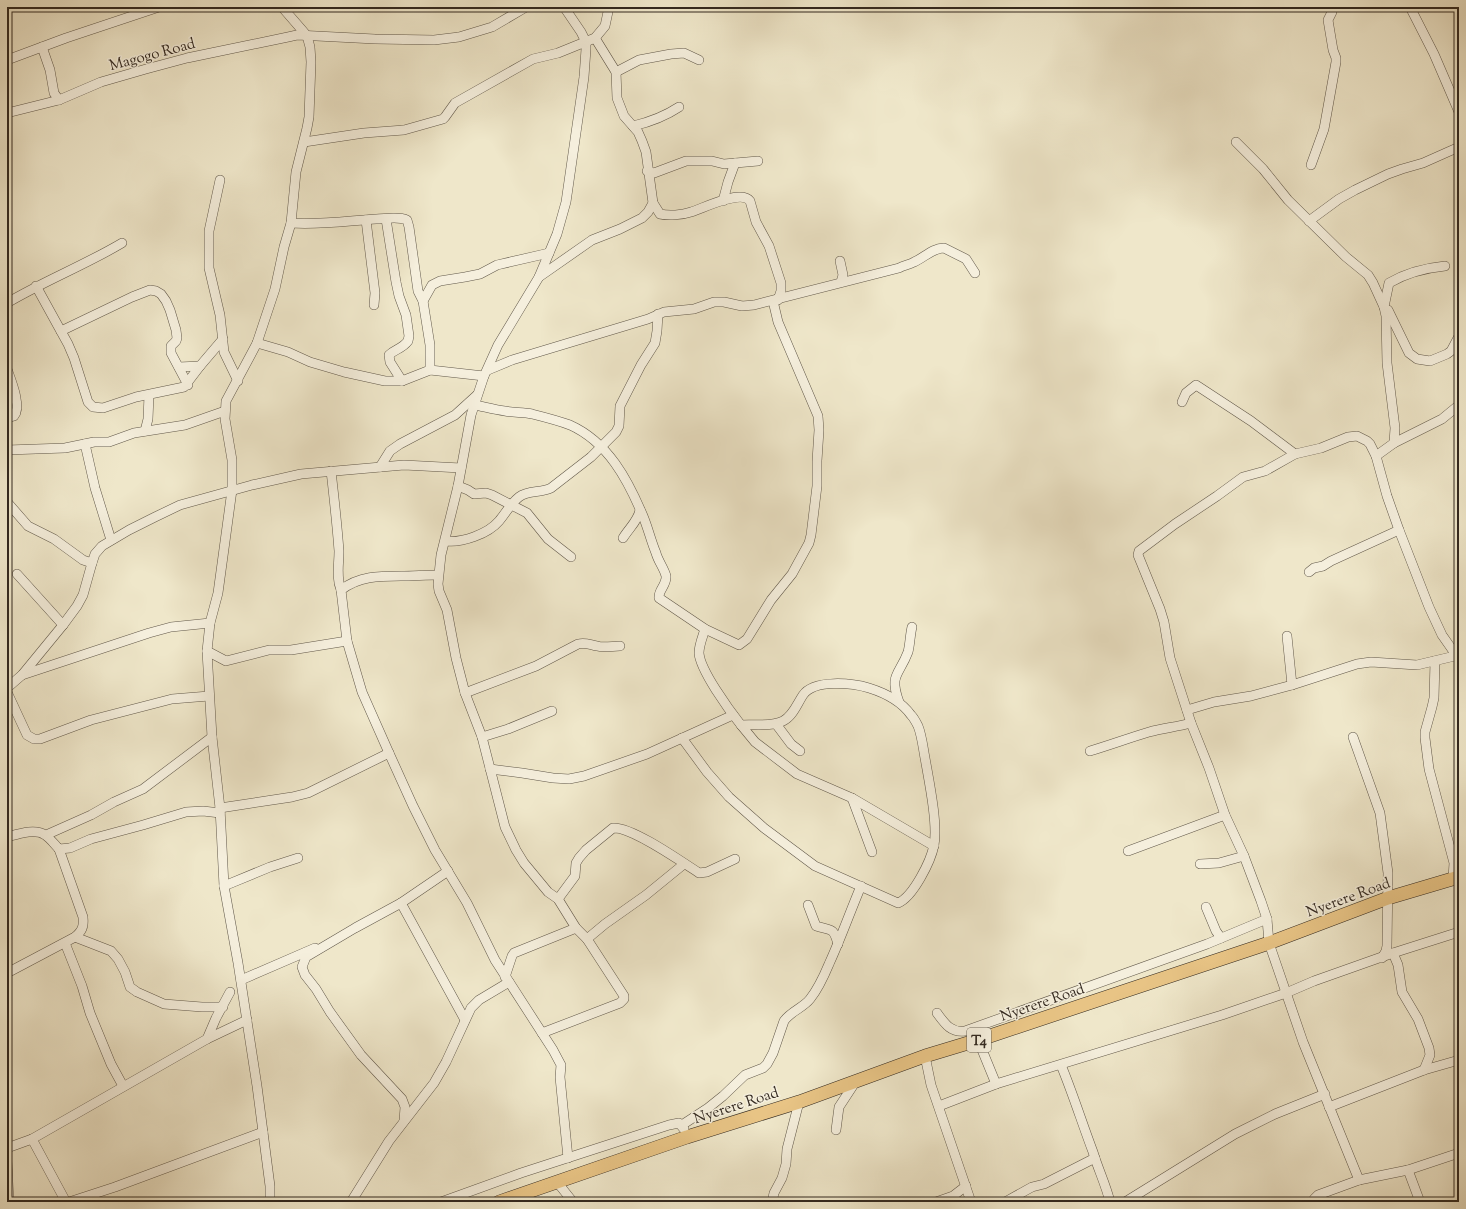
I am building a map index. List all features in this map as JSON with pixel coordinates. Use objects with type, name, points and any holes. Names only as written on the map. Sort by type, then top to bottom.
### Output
[{"type":"highway","name":"Nyerere Road","points":[[499,1202],[687,1138],[799,1102],[925,1056],[978,1040],[1268,943],[1388,898],[1456,878]]},
{"type":"street","points":[[7,60],[66,38],[159,7]]},
{"type":"street","points":[[270,1202],[270,1186],[247,1020],[224,886],[220,811],[212,737],[207,651],[210,624],[218,593],[232,490],[232,460],[225,411],[226,401],[257,343],[275,289],[291,223],[296,172],[309,117],[311,62],[310,47],[307,36],[282,7]]},
{"type":"street","name":"Magogo Road","points":[[7,113],[59,100],[101,82],[187,58],[297,35],[434,40],[459,37],[492,27],[526,7]]},
{"type":"street","points":[[542,1033],[620,1003],[624,999],[624,996],[587,939],[576,928],[558,899],[548,892],[536,878],[516,850],[505,827],[482,737],[464,693],[447,610],[439,591],[438,575],[441,555],[446,541],[458,486],[471,415],[498,345],[539,276],[557,234],[566,202],[584,77],[586,42],[564,7]]},
{"type":"street","points":[[304,142],[364,133],[404,130],[443,119],[455,103],[533,59],[558,53],[595,38],[605,26],[609,7]]},
{"type":"street","points":[[1312,165],[1327,117],[1336,62],[1328,20],[1332,12],[1331,7]]},
{"type":"street","points":[[1410,7],[1434,54],[1459,112]]},
{"type":"street","points":[[475,405],[504,411],[531,414],[569,425],[581,431],[602,448],[625,477],[649,530],[656,554],[666,574],[665,585],[659,593],[659,598],[705,629],[738,645],[742,644],[746,639],[771,600],[792,574],[809,543],[817,486],[818,416],[778,322],[775,301],[781,291],[780,283],[769,246],[756,222],[750,201],[745,197],[737,197],[689,213],[666,215],[660,214],[653,203],[644,146],[638,132],[624,116],[617,98],[616,72],[595,38]]},
{"type":"street","points":[[42,47],[50,70],[54,92],[59,100]]},
{"type":"street","points":[[616,72],[639,60],[671,54],[684,53],[699,60]]},
{"type":"street","points":[[633,126],[664,116],[679,107]]},
{"type":"street","points":[[1236,142],[1263,169],[1288,200],[1346,257],[1368,275],[1409,353],[1417,360],[1430,361],[1447,354],[1451,351],[1459,336]]},
{"type":"street","points":[[1309,221],[1355,190],[1395,172],[1423,163],[1459,147]]},
{"type":"street","points":[[647,171],[654,172],[686,161],[712,161],[724,164],[758,160]]},
{"type":"street","points":[[723,201],[735,163]]},
{"type":"street","points":[[220,180],[209,232],[209,268],[220,315],[226,359],[238,381]]},
{"type":"street","points":[[539,276],[592,240],[620,229],[642,218],[648,212],[653,203]]},
{"type":"street","points":[[291,223],[306,224],[386,219],[406,220],[408,224],[418,291],[423,301],[430,345],[430,370]]},
{"type":"street","points":[[386,219],[392,263],[399,296],[406,315],[409,336],[406,344],[389,355],[390,362],[402,381]]},
{"type":"street","points":[[366,220],[375,293],[374,305]]},
{"type":"street","points":[[7,303],[36,286],[96,258],[122,243]]},
{"type":"street","points":[[257,343],[288,352],[310,362],[344,372],[385,381],[402,381],[430,370],[486,373],[512,360],[658,314],[669,311],[694,309],[714,302],[724,302],[742,306],[775,301],[841,282],[898,268],[920,260],[926,255],[940,248],[944,248],[966,259],[975,273]]},
{"type":"street","points":[[423,301],[432,285],[440,281],[480,274],[498,265],[549,253]]},
{"type":"street","points":[[840,261],[844,275],[841,282]]},
{"type":"street","points":[[1394,443],[1395,428],[1387,363],[1387,324],[1384,304],[1389,283],[1424,269],[1445,266]]},
{"type":"street","points":[[36,286],[74,358],[88,402],[93,407],[103,408],[136,397],[180,389],[188,385],[200,366],[223,339]]},
{"type":"street","points":[[61,331],[132,297],[150,290],[156,291],[166,301],[174,323],[177,338],[176,342],[170,349],[188,385]]},
{"type":"street","points":[[446,541],[452,542],[483,534],[498,522],[510,505],[520,496],[551,488],[579,468],[602,448],[616,432],[619,426],[620,406],[641,365],[655,343],[658,331],[658,314]]},
{"type":"street","points":[[179,367],[200,366]]},
{"type":"street","points":[[7,369],[17,400],[18,409],[14,416],[7,418]]},
{"type":"street","points":[[1182,402],[1186,393],[1196,385],[1251,421],[1295,454]]},
{"type":"street","points":[[380,466],[390,451],[400,444],[439,425],[455,415],[479,394]]},
{"type":"street","points":[[145,431],[148,419],[149,395]]},
{"type":"street","points":[[1376,456],[1394,443],[1442,419],[1459,405]]},
{"type":"street","points":[[7,450],[65,448],[108,442],[145,431],[185,425],[201,418],[225,411]]},
{"type":"street","points":[[1187,710],[1204,704],[1251,696],[1292,686],[1363,663],[1371,662],[1411,665],[1458,655],[1442,635],[1432,612],[1399,530],[1387,496],[1376,456],[1367,441],[1353,436],[1321,448],[1295,454],[1266,471],[1243,477],[1175,524],[1139,551],[1138,555],[1160,609],[1164,622],[1170,658],[1191,723],[1226,815],[1244,856],[1267,919],[1268,943],[1303,1042],[1359,1180]]},
{"type":"street","points":[[85,444],[95,488],[111,540]]},
{"type":"street","points":[[7,688],[22,675],[63,625],[83,595],[95,554],[102,546],[129,530],[180,505],[232,490],[301,474],[380,466],[418,465],[461,468]]},
{"type":"street","points":[[331,471],[339,552],[337,570],[339,585],[341,590],[347,641],[362,692],[413,806],[435,850],[467,903],[507,979],[553,1050],[561,1065],[560,1077],[568,1158]]},
{"type":"street","points":[[458,486],[474,494],[486,493],[527,513],[551,542],[571,557]]},
{"type":"street","points":[[7,502],[28,526],[54,539],[84,560],[92,563]]},
{"type":"street","points":[[623,538],[637,520],[640,510]]},
{"type":"street","points":[[1309,572],[1314,568],[1323,566],[1330,561],[1399,530]]},
{"type":"street","points":[[18,574],[63,625]]},
{"type":"street","points":[[341,590],[358,580],[369,577],[438,575]]},
{"type":"street","points":[[22,675],[149,633],[171,628],[210,624]]},
{"type":"street","points":[[899,702],[895,689],[895,677],[908,651],[912,627]]},
{"type":"street","points":[[705,629],[699,650],[700,662],[720,697],[756,742],[797,774],[852,798],[934,846]]},
{"type":"street","points":[[1287,636],[1292,686]]},
{"type":"street","points":[[207,651],[226,661],[269,650],[290,650],[347,641]]},
{"type":"street","points":[[464,693],[536,666],[578,644],[583,643],[601,647],[620,646]]},
{"type":"street","points":[[1435,661],[1434,698],[1425,732],[1425,738],[1429,769],[1456,859],[1456,878]]},
{"type":"street","points":[[682,738],[724,792],[764,828],[815,866],[898,903],[908,897],[918,882],[934,846],[934,815],[929,778],[918,725],[911,714],[899,702],[868,688],[846,684],[829,684],[814,687],[806,691],[789,717],[776,724],[741,725]]},
{"type":"street","points":[[7,692],[27,735],[34,739],[40,739],[91,720],[172,699],[209,696]]},
{"type":"street","points":[[482,737],[552,711]]},
{"type":"street","points":[[490,770],[569,779],[584,776],[647,754],[733,715]]},
{"type":"street","points":[[1090,751],[1150,731],[1177,727],[1191,723]]},
{"type":"street","points":[[776,724],[792,744],[800,751]]},
{"type":"street","points":[[46,835],[91,815],[114,802],[143,789],[212,737]]},
{"type":"street","points":[[1353,737],[1380,813],[1388,873],[1387,946],[1382,958]]},
{"type":"street","points":[[59,849],[70,848],[91,839],[186,812],[220,811],[308,793],[389,753]]},
{"type":"street","points":[[852,798],[872,852]]},
{"type":"street","points":[[1128,850],[1226,815]]},
{"type":"street","points":[[558,899],[575,876],[576,863],[579,858],[586,850],[613,828],[618,828],[635,835],[699,873],[703,874],[735,859]]},
{"type":"street","points":[[7,837],[27,832],[40,832],[46,835],[59,849],[83,917],[84,925],[81,932],[75,938],[7,973]]},
{"type":"street","points":[[1200,864],[1219,863],[1244,856]]},
{"type":"street","points":[[224,886],[270,867],[298,858]]},
{"type":"street","points":[[587,939],[605,924],[646,895],[684,864]]},
{"type":"street","points":[[404,1120],[405,1107],[402,1099],[361,1055],[305,975],[302,967],[306,958],[355,928],[401,903],[448,871]]},
{"type":"street","points":[[682,1125],[713,1104],[745,1075],[763,1068],[767,1064],[773,1053],[787,1016],[811,999],[822,979],[838,944],[861,886]]},
{"type":"street","points":[[401,903],[465,1020]]},
{"type":"street","points":[[808,905],[816,926],[832,931],[835,934],[838,944]]},
{"type":"street","points":[[1206,908],[1216,931],[1221,938]]},
{"type":"street","points":[[937,1014],[949,1028],[957,1032],[965,1031],[1221,938],[1267,919]]},
{"type":"street","points":[[351,1202],[389,1141],[434,1083],[446,1062],[471,1008],[479,1000],[507,979],[514,953],[576,928]]},
{"type":"street","points":[[939,1106],[996,1084],[1222,1015],[1393,953],[1459,932]]},
{"type":"street","points":[[75,938],[115,954],[122,966],[130,987],[143,995],[164,1004],[222,1007]]},
{"type":"street","points":[[65,944],[82,986],[90,1013],[111,1064],[123,1086]]},
{"type":"street","points":[[241,980],[313,948],[324,947]]},
{"type":"street","points":[[1393,953],[1398,966],[1402,992],[1418,1019],[1429,1048],[1430,1056],[1424,1070]]},
{"type":"street","points":[[207,1039],[230,992]]},
{"type":"street","points":[[7,1148],[32,1139],[207,1039],[247,1020]]},
{"type":"street","points":[[978,1040],[996,1084]]},
{"type":"street","points":[[925,1056],[931,1085],[971,1202]]},
{"type":"street","points":[[1329,1107],[1424,1070],[1459,1060]]},
{"type":"street","points":[[1061,1065],[1075,1099],[1110,1202]]},
{"type":"street","points":[[836,1130],[839,1107],[856,1081]]},
{"type":"street","points":[[1126,1202],[1235,1134],[1275,1114],[1325,1094]]},
{"type":"street","points":[[772,1202],[774,1193],[782,1178],[786,1164],[787,1149],[799,1102]]},
{"type":"street","points":[[441,1202],[521,1173],[669,1125],[679,1123],[682,1125]]},
{"type":"street","points":[[682,1125],[687,1138]]},
{"type":"street","points":[[32,1139],[67,1202],[115,1187],[263,1132]]},
{"type":"street","points":[[1313,1202],[1318,1195],[1359,1180],[1408,1170],[1459,1154]]},
{"type":"street","points":[[1006,1202],[1032,1187],[1044,1184],[1095,1158]]},
{"type":"street","points":[[7,1162],[9,1202]]},
{"type":"street","points":[[1408,1170],[1420,1202]]},
{"type":"street","points":[[557,1182],[573,1202]]},
{"type":"street","points":[[936,1202],[953,1196],[966,1186]]}]
